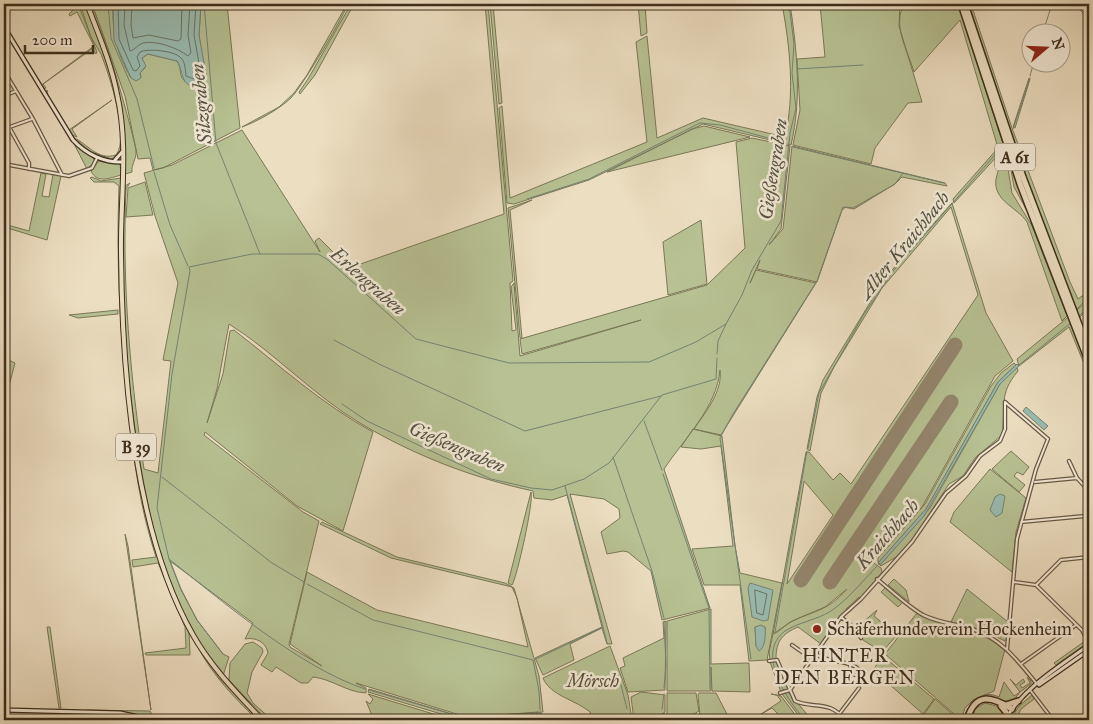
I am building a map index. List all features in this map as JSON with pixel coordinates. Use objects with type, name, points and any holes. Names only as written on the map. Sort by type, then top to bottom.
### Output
[{"type":"highway","name":"A 61","points":[[961,4],[1006,142],[1036,226],[1089,351]]},
{"type":"highway","name":"A 61","points":[[965,4],[1005,129],[1070,310]]},
{"type":"highway","points":[[1006,142],[1008,165]]},
{"type":"highway","points":[[1027,212],[1036,226]]},
{"type":"highway","name":"A 61","points":[[1076,324],[1089,363]]},
{"type":"highway","points":[[968,720],[972,706],[983,699],[994,699],[1012,710]]},
{"type":"highway","points":[[1003,705],[1018,701]]},
{"type":"highway","points":[[1003,705],[1006,719]]},
{"type":"main road","name":"B 39","points":[[87,4],[118,95],[123,151],[121,244],[125,353],[137,452],[153,535],[173,595],[196,641],[225,681],[262,720]]},
{"type":"street","points":[[4,27],[6,34],[10,37],[72,138],[81,148],[97,158],[123,162]]},
{"type":"street","points":[[4,71],[33,119],[62,175]]},
{"type":"street","points":[[4,96],[16,91]]},
{"type":"street","points":[[4,129],[33,119]]},
{"type":"street","points":[[9,127],[29,163],[29,169]]},
{"type":"street","points":[[113,160],[123,151]]},
{"type":"street","points":[[4,164],[62,175],[73,175],[88,170],[97,158]]},
{"type":"street","points":[[781,693],[788,691],[841,618],[861,599],[884,571],[912,542],[946,493],[966,476],[980,456],[1002,438],[1005,429],[1005,402],[1048,439],[1036,469],[1017,539],[1007,649]]},
{"type":"street","points":[[1069,461],[1077,478],[1089,491]]},
{"type":"street","points":[[1034,482],[1077,478]]},
{"type":"street","points":[[1021,522],[1085,516],[1089,513]]},
{"type":"street","points":[[1036,585],[1060,561],[1089,557]]},
{"type":"street","points":[[877,579],[923,615],[980,632],[1007,649],[1038,685]]},
{"type":"street","points":[[1013,582],[1036,585],[1089,637]]},
{"type":"street","points":[[841,618],[853,627],[861,638]]},
{"type":"street","points":[[1021,664],[1076,625]]},
{"type":"street","points":[[1038,685],[1040,681],[1089,643],[1083,632]]},
{"type":"street","points":[[792,645],[812,659]]},
{"type":"street","points":[[1006,719],[1018,701],[1031,690],[1088,652]]},
{"type":"street","points":[[816,654],[824,660],[850,665],[858,668],[860,671],[858,676],[851,673],[850,665]]},
{"type":"street","points":[[772,661],[777,660],[788,691],[797,702],[826,705],[840,713],[844,720]]},
{"type":"street","points":[[1032,677],[1031,690],[1053,720]]},
{"type":"street","points":[[840,713],[860,688]]},
{"type":"street","points":[[4,710],[120,713],[153,720]]},
{"type":"green space","points":[[74,4],[78,4],[97,52],[96,54],[92,49],[43,84],[94,46],[77,12],[70,16],[69,14],[74,9]]},
{"type":"green space","points":[[80,4],[86,4],[106,58],[117,96],[122,134],[120,153],[112,159],[103,156],[116,155],[120,147],[120,121],[113,90],[101,54],[91,37]]},
{"type":"green space","points":[[89,4],[108,48],[136,150],[132,172],[125,174],[125,151],[120,108],[110,66]]},
{"type":"green space","points":[[92,4],[113,4],[113,24],[116,42],[131,78],[141,76],[140,73],[145,68],[142,58],[148,54],[177,61],[182,78],[189,83],[195,84],[205,77],[199,35],[201,4],[227,4],[240,128],[163,168],[153,170],[150,158],[138,159],[125,96]]},
{"type":"green space","points":[[347,4],[324,49],[304,80],[291,98],[280,107],[268,115],[242,127],[279,107],[294,93],[307,75]]},
{"type":"green space","points":[[351,4],[354,4],[315,75],[300,94],[299,92]]},
{"type":"green space","points":[[485,4],[488,4],[513,281],[510,283],[512,331],[516,330],[511,287],[514,283],[520,356],[641,320],[522,354],[520,339],[707,285],[745,248],[736,142],[752,138],[790,146],[781,229],[769,245],[783,229],[792,146],[945,183],[947,186],[902,177],[895,184],[854,209],[843,207],[817,282],[757,269],[760,260],[750,283],[756,270],[816,283],[721,435],[694,429],[708,409],[716,394],[719,386],[720,370],[718,384],[706,410],[664,469],[710,608],[662,620],[651,571],[628,552],[607,554],[601,532],[620,518],[619,509],[604,499],[570,494],[612,644],[607,644],[602,628],[570,644],[574,660],[543,675],[535,658],[602,627],[567,495],[552,500],[534,498],[533,491],[511,486],[444,464],[380,435],[326,400],[262,347],[229,324],[217,389],[207,423],[223,374],[230,331],[234,330],[319,397],[373,432],[343,531],[297,506],[205,432],[204,435],[303,512],[319,521],[289,644],[290,647],[322,666],[290,644],[307,572],[377,610],[528,647],[518,601],[539,676],[543,712],[539,712],[542,714],[461,720],[368,692],[369,689],[462,717],[477,716],[460,715],[356,683],[366,688],[366,693],[320,678],[313,677],[308,683],[301,683],[276,667],[272,672],[261,665],[268,653],[263,643],[257,640],[245,639],[253,623],[170,561],[181,589],[197,620],[223,654],[229,657],[223,676],[198,640],[177,601],[159,550],[146,497],[130,393],[127,359],[123,290],[125,186],[130,183],[126,189],[125,260],[128,329],[135,399],[144,469],[158,473],[171,361],[163,360],[178,283],[155,216],[144,173],[172,165],[242,130],[320,252],[315,241],[319,238],[349,268],[504,214]]},
{"type":"green space","points":[[490,4],[493,4],[502,103],[499,104]]},
{"type":"green space","points":[[638,4],[645,4],[647,33],[641,36]]},
{"type":"green space","points":[[782,4],[790,4],[795,39],[797,92],[791,145],[703,124],[589,180],[514,204],[507,203],[499,108],[502,106],[510,198],[647,142],[636,42],[647,36],[657,138],[703,118],[785,137],[791,88]]},
{"type":"green space","points":[[820,4],[900,4],[899,26],[922,102],[908,103],[875,148],[871,164],[793,145],[800,110],[797,59],[825,57]]},
{"type":"green space","points":[[905,4],[958,4],[1005,150],[1012,193],[1032,226],[1067,316],[1062,321],[1027,222],[998,193],[996,179],[1001,164],[1000,153],[954,203],[953,199],[998,148],[960,20],[914,72],[900,28],[901,11]]},
{"type":"green space","points":[[969,4],[971,4],[1012,128],[1070,282],[1078,299],[1089,291],[1089,297],[1076,310],[1026,178]]},
{"type":"green space","points":[[1030,79],[1015,128],[1013,127]]},
{"type":"green space","points":[[47,90],[48,96],[69,130],[112,100],[72,129],[77,137],[70,134],[46,93]]},
{"type":"green space","points":[[704,126],[750,137],[607,172],[692,129]]},
{"type":"green space","points":[[74,138],[79,140],[103,156],[91,152]]},
{"type":"green space","points":[[72,140],[94,159],[94,162],[87,169]]},
{"type":"green space","points":[[1009,159],[1027,211],[1014,187]]},
{"type":"green space","points":[[99,161],[120,163],[121,175],[104,179],[97,178],[91,171]]},
{"type":"green space","points":[[41,173],[46,174],[42,196],[49,197],[53,174],[61,176],[47,240],[4,227],[4,224],[29,231]]},
{"type":"green space","points":[[90,178],[101,181],[121,178],[121,300],[133,436],[154,545],[168,586],[158,563],[133,567],[132,560],[156,557],[150,539],[138,483],[125,379],[118,268],[119,186],[114,182],[94,182]]},
{"type":"green space","points":[[145,182],[153,215],[126,217],[128,188]]},
{"type":"green space","points":[[532,200],[510,210],[522,338],[520,338],[508,208]]},
{"type":"green space","points":[[952,203],[986,313],[1013,361],[995,376],[922,507],[866,568],[874,563],[881,568],[882,572],[861,599],[859,597],[846,609],[847,611],[840,616],[821,644],[798,627],[788,632],[781,639],[777,647],[776,659],[770,660],[769,652],[806,452],[809,452],[833,480],[840,473],[851,484],[978,295],[951,207],[882,288],[834,367],[821,393],[810,451],[807,449],[817,397],[823,380],[885,278]],"holes":[[[804,481],[833,515],[787,584]],[[847,589],[826,607],[789,623],[825,607]]]},
{"type":"green space","points":[[701,220],[707,284],[668,295],[663,242]]},
{"type":"green space","points":[[1089,300],[1089,309],[1071,325],[1089,370],[1089,376],[1069,327],[1019,366],[1017,359]]},
{"type":"green space","points":[[118,310],[118,314],[78,318],[69,315]]},
{"type":"green space","points":[[4,358],[15,363],[4,405]]},
{"type":"green space","points":[[1014,363],[1016,365],[998,382],[926,509],[878,563],[878,558],[925,504],[991,386],[1001,373]]},
{"type":"green space","points":[[1017,367],[1018,371],[1005,394],[1002,435],[975,458],[963,476],[949,484],[912,540],[896,557],[881,566],[930,508],[1000,384]]},
{"type":"green space","points":[[693,429],[722,436],[740,573],[782,583],[767,660],[749,661],[740,585],[704,585],[692,549],[733,546],[721,446],[701,449],[681,447]],"holes":[[[755,627],[765,627],[763,645],[756,646]]]},
{"type":"green space","points":[[1011,451],[1029,467],[1023,475],[1017,472],[1014,476],[1025,485],[1019,492],[992,469]]},
{"type":"green space","points":[[990,469],[1026,498],[1016,532],[1012,572],[950,522],[954,512]]},
{"type":"green space","points":[[531,492],[530,509],[524,539],[518,568],[512,585],[508,583]]},
{"type":"green space","points":[[322,522],[397,557],[505,583],[514,588],[517,597],[512,587],[391,558],[320,524]]},
{"type":"green space","points":[[125,534],[128,546],[151,710]]},
{"type":"green space","points":[[894,579],[906,590],[909,602],[888,585]]},
{"type":"green space","points":[[886,587],[903,602],[898,607],[881,592]]},
{"type":"green space","points":[[967,589],[1008,622],[1007,638],[1005,641],[982,630],[951,622]]},
{"type":"green space","points":[[169,590],[189,632],[190,655],[146,655],[145,653],[186,648],[185,627]]},
{"type":"green space","points":[[711,609],[711,664],[749,663],[750,692],[712,691],[711,667],[711,691],[667,691],[667,621]]},
{"type":"green space","points":[[877,610],[874,616],[897,635],[882,652],[863,640],[855,629]]},
{"type":"green space","points":[[917,613],[974,632],[1005,649],[994,691],[973,700],[965,708],[961,720],[885,654]]},
{"type":"green space","points":[[666,621],[665,690],[628,692],[620,668],[625,666],[623,658],[664,638],[663,622]]},
{"type":"green space","points":[[47,627],[50,627],[61,708],[59,708]]},
{"type":"green space","points":[[1085,641],[1083,646],[1056,665],[1054,663]]},
{"type":"green space","points":[[253,642],[262,648],[263,652],[252,672],[247,693],[253,703],[272,720],[268,720],[263,716],[229,680],[230,663],[245,644]]},
{"type":"green space","name":"Mörsch","points":[[610,646],[628,695],[632,720],[562,720],[581,719],[591,713],[551,689],[543,678]]},
{"type":"green space","points":[[198,647],[220,679],[258,719],[224,685]]},
{"type":"green space","points":[[883,656],[934,699],[923,714],[873,670]]},
{"type":"green space","points":[[776,661],[788,689],[781,692],[770,662]]},
{"type":"green space","points":[[1027,677],[1031,684],[1020,692],[1010,679],[1016,685],[1023,679],[1025,682],[1020,685],[1022,688],[1030,683]]},
{"type":"green space","points":[[1004,682],[1014,696],[1020,692],[1013,701],[981,698],[966,720],[962,720],[968,709],[981,696],[993,695],[999,697]]},
{"type":"green space","points":[[641,692],[665,695],[665,712],[659,716],[664,713],[665,720],[634,720],[631,697]]},
{"type":"green space","points":[[788,692],[812,720],[802,720],[782,694]]},
{"type":"green space","points":[[667,693],[696,693],[699,711],[684,720],[679,715],[667,720]]},
{"type":"green space","points":[[699,693],[716,693],[730,720],[711,720],[700,716]]},
{"type":"green space","points":[[368,694],[453,720],[371,720],[371,713],[366,701],[370,704],[373,699]]},
{"type":"green space","points":[[777,695],[781,696],[799,720],[784,720],[772,708],[758,716],[781,701]]},
{"type":"green space","points":[[1032,695],[1034,699],[1021,709],[1016,720],[1010,720],[1019,706]]},
{"type":"green space","points":[[935,699],[959,720],[920,720]]},
{"type":"green space","points":[[985,703],[1000,707],[1006,714],[1003,720],[972,720],[975,709]]},
{"type":"green space","points":[[87,710],[150,711],[152,715],[150,717],[122,712]]},
{"type":"green space","name":"Mörsch","points":[[544,716],[545,720],[494,720]]},
{"type":"water","points":[[113,4],[201,4],[199,35],[206,74],[204,80],[191,85],[184,80],[177,61],[148,54],[142,58],[146,66],[140,73],[141,78],[136,81],[131,78],[114,40]]},
{"type":"water","points":[[1017,364],[1019,366],[1000,384],[924,516],[880,565],[878,563],[926,509],[998,382]]},
{"type":"water","points":[[1026,407],[1048,426],[1044,430],[1023,411]]},
{"type":"water","points":[[1000,494],[1005,496],[1002,513],[996,517],[990,510],[995,497]]},
{"type":"water","points":[[750,583],[773,590],[768,620],[763,621],[752,617],[748,588]]},
{"type":"water","points":[[761,625],[765,627],[765,637],[763,647],[759,651],[756,646],[755,627]]},
{"type":"waterway","points":[[108,4],[111,38],[137,99],[154,168]]},
{"type":"waterway","name":"Silzgraben","points":[[204,4],[216,143],[260,254]]},
{"type":"waterway","name":"Gießengraben","points":[[717,354],[718,341],[726,324],[742,295],[752,270],[781,221],[790,133],[796,108],[792,73],[794,44],[789,4]]},
{"type":"waterway","name":"Alter Kraichbach","points":[[1046,22],[1052,4]]},
{"type":"waterway","name":"Alter Kraichbach","points":[[1074,4],[1089,19]]},
{"type":"waterway","points":[[797,69],[863,65]]},
{"type":"waterway","name":"Alter Kraichbach","points":[[1030,76],[1031,72]]},
{"type":"waterway","name":"Alter Kraichbach","points":[[1013,129],[1030,78]]},
{"type":"waterway","points":[[527,199],[589,179],[700,123],[720,125],[772,139]]},
{"type":"waterway","points":[[793,147],[944,183]]},
{"type":"waterway","name":"Alter Kraichbach","points":[[808,448],[819,393],[864,314],[894,270],[1000,149]]},
{"type":"waterway","points":[[154,172],[170,225],[188,266]]},
{"type":"waterway","points":[[751,659],[720,438],[733,414],[817,281],[842,210],[846,207],[853,208],[895,184],[903,173]]},
{"type":"waterway","name":"Erlengraben","points":[[223,654],[197,620],[181,590],[169,559],[157,508],[172,374],[190,271],[189,267],[252,254],[318,254],[328,260],[416,339],[509,363],[649,362],[696,342],[726,324]]},
{"type":"waterway","name":"Kraichbach","points":[[1079,316],[1089,307]]},
{"type":"waterway","name":"Kraichbach","points":[[1019,365],[1072,322]]},
{"type":"waterway","points":[[334,340],[379,364],[525,431],[661,396]]},
{"type":"waterway","name":"Gießengraben","points":[[342,404],[367,421],[491,479],[531,488],[552,490],[584,479],[609,463],[662,395],[716,379],[717,358]]},
{"type":"waterway","points":[[644,421],[662,470]]},
{"type":"waterway","name":"Alter Kraichbach","points":[[775,632],[807,451]]},
{"type":"waterway","points":[[613,457],[652,571],[664,618]]},
{"type":"waterway","points":[[663,474],[709,608]]},
{"type":"waterway","points":[[162,477],[272,563],[304,582]]},
{"type":"waterway","points":[[536,659],[603,627],[565,486]]},
{"type":"waterway","points":[[169,559],[289,650],[340,679],[365,689]]},
{"type":"waterway","name":"Kraichbach","points":[[805,720],[790,701],[777,676],[773,664],[773,651],[777,640],[790,628],[826,614],[838,606],[880,563]]},
{"type":"waterway","points":[[307,584],[373,620],[533,660],[539,691],[540,710]]},
{"type":"waterway","points":[[709,610],[710,689]]},
{"type":"waterway","points":[[664,622],[666,666],[664,688]]},
{"type":"waterway","points":[[603,627],[607,643]]},
{"type":"waterway","points":[[620,681],[627,709]]},
{"type":"waterway","points":[[369,690],[465,718],[540,713]]},
{"type":"waterway","points":[[662,709],[664,694]]},
{"type":"runway","points":[[801,580],[955,345]]},
{"type":"runway","points":[[830,582],[951,402]]},
{"type":"place","name":"Schäferhundeverein Hockenheim","points":[[817,629]]},
{"type":"district","name":"HINTER DEN BERGEN","points":[[845,666]]}]
